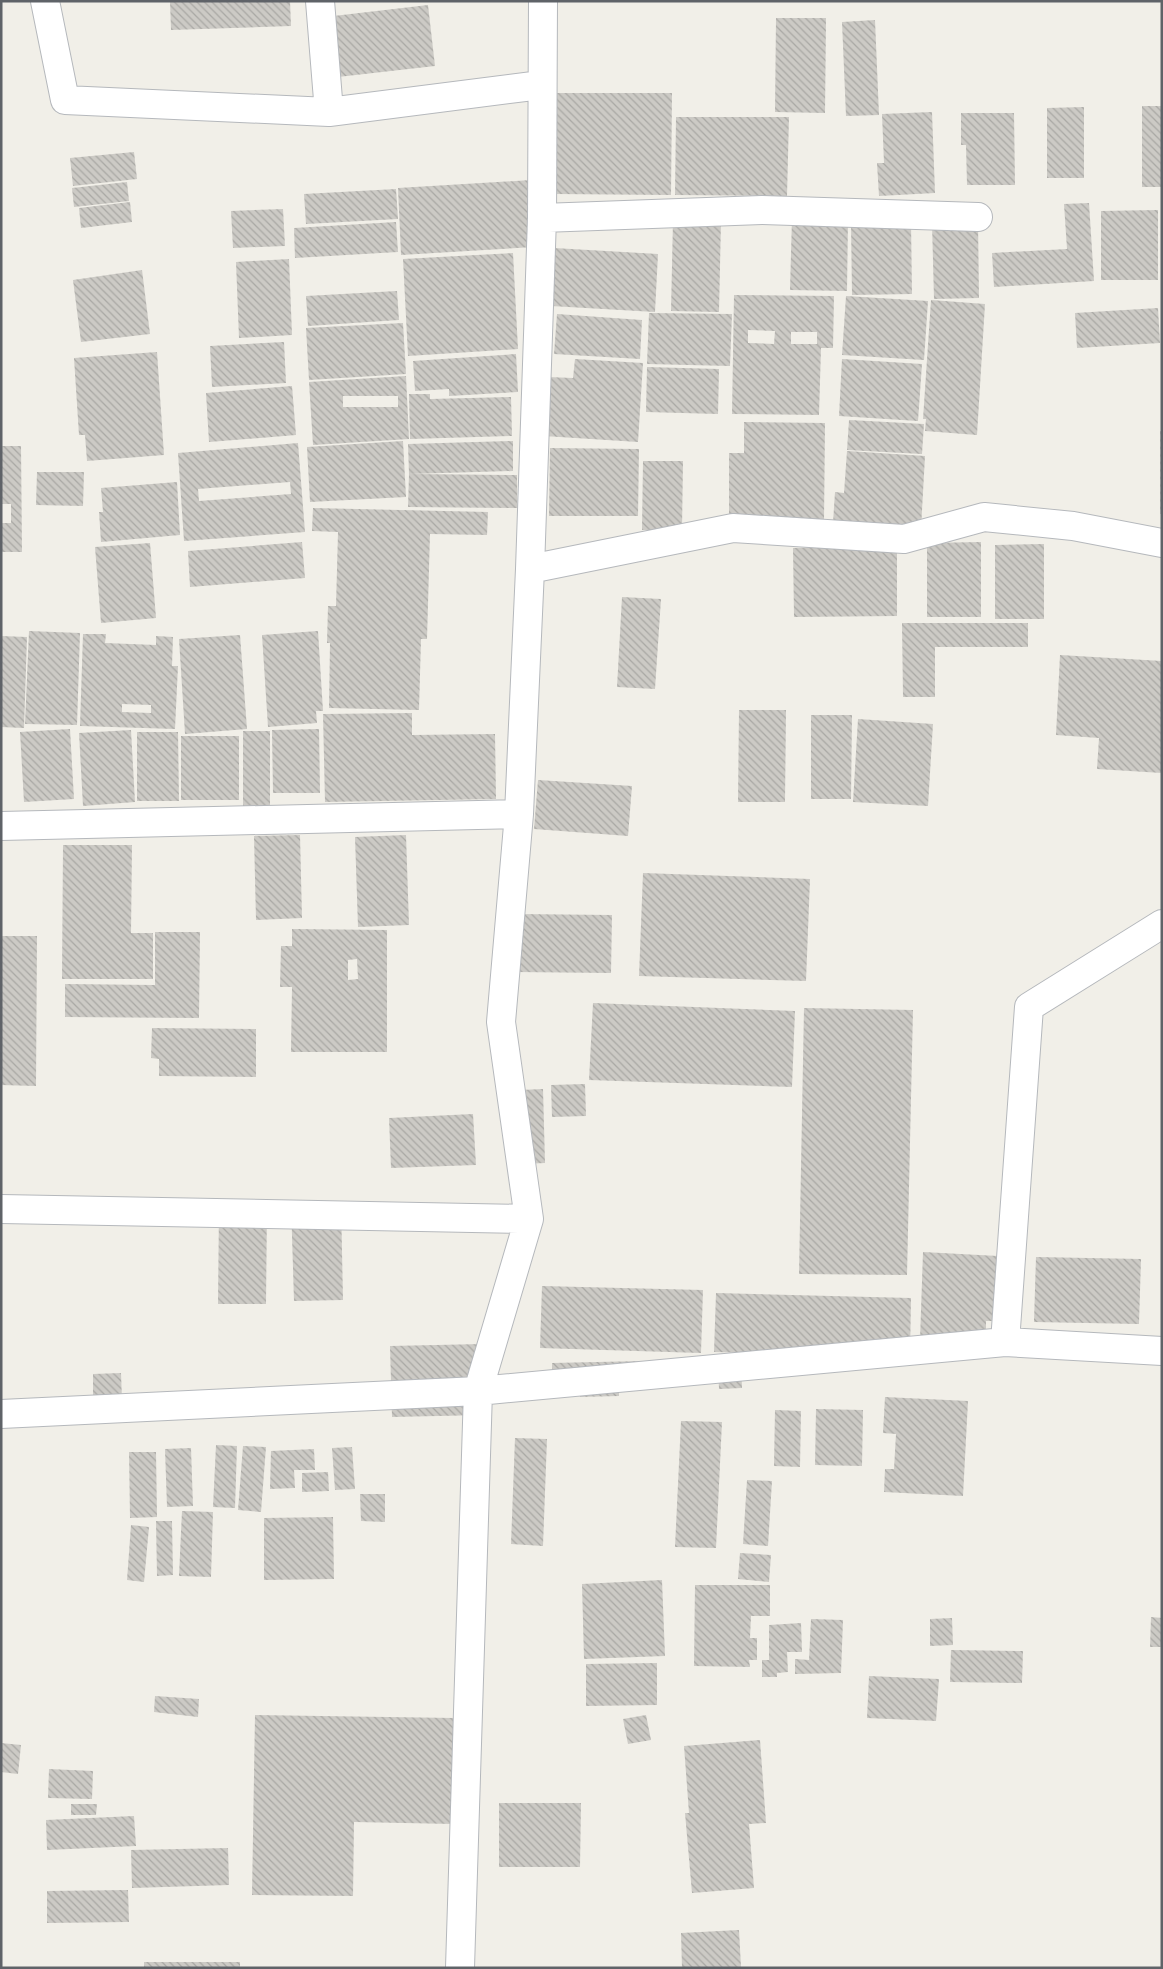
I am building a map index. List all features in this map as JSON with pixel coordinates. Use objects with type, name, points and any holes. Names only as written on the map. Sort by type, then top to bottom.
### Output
[{"type":"street","points":[[45,1],[66,100],[329,112],[541,85]]},
{"type":"street","points":[[320,1],[329,112]]},
{"type":"street","points":[[460,1968],[478,1391],[529,1218],[501,1022],[519,814],[530,569],[542,218],[541,85],[543,1]]},
{"type":"street","points":[[542,218],[762,210],[978,217]]},
{"type":"street","points":[[530,569],[733,528],[904,539],[984,517],[1073,526],[1162,543]]},
{"type":"street","points":[[1,826],[519,814]]},
{"type":"street","points":[[1005,1342],[1029,1006],[1162,924]]},
{"type":"street","points":[[1,1209],[529,1218]]},
{"type":"street","points":[[1,1414],[478,1391],[1005,1342],[1162,1352]]},
{"type":"building","points":[[170,1],[290,1],[291,26],[171,30]]},
{"type":"building","points":[[428,5],[435,66],[338,77],[325,17]]},
{"type":"building","points":[[776,18],[826,18],[825,113],[775,112]]},
{"type":"building","points":[[875,20],[879,115],[846,116],[842,22]]},
{"type":"building","points":[[557,93],[672,93],[671,195],[555,194]]},
{"type":"building","points":[[1142,106],[1162,106],[1162,187],[1142,187]]},
{"type":"building","points":[[1084,107],[1084,178],[1047,178],[1047,108]]},
{"type":"building","points":[[932,112],[935,193],[879,196],[877,163],[884,163],[882,114]]},
{"type":"building","points":[[961,113],[1014,113],[1015,185],[967,185],[966,145],[961,145]]},
{"type":"building","points":[[676,117],[789,117],[787,196],[675,195]]},
{"type":"building","points":[[134,152],[137,179],[73,186],[70,158]]},
{"type":"building","points":[[531,180],[534,247],[401,255],[398,188]]},
{"type":"building","points":[[127,182],[129,201],[74,207],[72,188]]},
{"type":"building","points":[[396,189],[398,219],[306,224],[304,194]]},
{"type":"building","points":[[130,202],[132,222],[81,228],[79,208]]},
{"type":"building","points":[[1089,203],[1094,281],[994,287],[992,253],[1067,249],[1064,204]]},
{"type":"building","points":[[283,209],[285,246],[233,248],[231,211]]},
{"type":"building","points":[[1158,210],[1158,280],[1101,280],[1101,211]]},
{"type":"building","points":[[792,218],[848,219],[847,291],[790,290]]},
{"type":"building","points":[[673,220],[721,221],[719,312],[671,311]]},
{"type":"building","points":[[396,222],[398,252],[295,258],[294,228]]},
{"type":"building","points":[[911,222],[912,294],[852,295],[851,223]]},
{"type":"building","points":[[978,222],[979,298],[934,299],[932,223]]},
{"type":"building","points":[[554,248],[658,254],[655,312],[551,306]]},
{"type":"building","points":[[513,253],[518,349],[408,356],[403,259]]},
{"type":"building","points":[[289,259],[292,335],[239,338],[236,262]]},
{"type":"building","points":[[142,270],[150,334],[81,342],[73,280]]},
{"type":"building","points":[[397,291],[399,320],[308,326],[306,296]]},
{"type":"building","points":[[734,295],[834,296],[833,348],[821,348],[819,415],[732,414]],"holes":[[[748,330],[775,331],[774,344],[748,343]],[[791,332],[817,332],[817,344],[791,344]]]},
{"type":"building","points":[[846,296],[928,301],[924,360],[842,355]]},
{"type":"building","points":[[931,300],[985,304],[977,435],[925,431],[926,419],[923,419]]},
{"type":"building","points":[[1158,308],[1160,343],[1077,348],[1075,313]]},
{"type":"building","points":[[649,313],[732,314],[730,366],[647,364]]},
{"type":"building","points":[[557,314],[642,320],[640,359],[554,354]]},
{"type":"building","points":[[403,323],[406,374],[309,380],[306,328]]},
{"type":"building","points":[[284,342],[286,383],[212,387],[210,346]]},
{"type":"building","points":[[157,352],[164,455],[87,461],[85,435],[79,435],[74,358]]},
{"type":"building","points":[[516,354],[518,392],[449,396],[449,389],[415,391],[413,361]]},
{"type":"building","points":[[575,359],[643,363],[638,442],[544,436],[548,377],[573,378]]},
{"type":"building","points":[[842,359],[922,364],[918,421],[839,416]]},
{"type":"building","points":[[647,367],[719,369],[718,414],[646,412]]},
{"type":"building","points":[[406,376],[409,439],[313,445],[309,382]],"holes":[[[343,396],[398,396],[398,407],[343,407]]]},
{"type":"building","points":[[292,386],[296,435],[209,442],[206,393]]},
{"type":"building","points":[[409,394],[430,394],[430,399],[511,397],[512,436],[410,439]]},
{"type":"building","points":[[849,420],[924,424],[922,454],[847,450]]},
{"type":"building","points":[[744,422],[825,423],[824,521],[729,520],[729,453],[744,453]]},
{"type":"building","points":[[1160,431],[1162,431],[1162,514],[1160,514]]},
{"type":"building","points":[[403,441],[406,497],[310,502],[307,447]]},
{"type":"building","points":[[513,441],[513,471],[409,474],[408,444]]},
{"type":"building","points":[[298,443],[305,532],[184,541],[178,453]],"holes":[[[290,482],[291,494],[199,501],[198,489]]]},
{"type":"building","points":[[1,446],[21,446],[22,552],[1,552],[1,523],[11,523],[11,504],[1,504]]},
{"type":"building","points":[[550,448],[639,449],[638,516],[549,516]]},
{"type":"building","points":[[847,451],[925,456],[921,529],[833,523],[835,492],[844,493]]},
{"type":"building","points":[[643,461],[683,461],[682,530],[642,530]]},
{"type":"building","points":[[37,472],[84,472],[83,506],[36,505]]},
{"type":"building","points":[[409,474],[517,475],[517,508],[408,507]]},
{"type":"building","points":[[177,482],[180,535],[101,542],[99,512],[103,512],[101,488]]},
{"type":"building","points":[[313,508],[488,512],[487,535],[430,534],[427,639],[421,639],[419,710],[329,708],[330,643],[327,643],[328,606],[336,606],[338,532],[312,531]]},
{"type":"building","points":[[302,542],[305,578],[190,587],[188,551]]},
{"type":"building","points":[[981,542],[981,617],[927,617],[927,543]]},
{"type":"building","points":[[150,543],[156,618],[101,623],[95,547]]},
{"type":"building","points":[[1044,544],[1044,619],[995,619],[995,545]]},
{"type":"building","points":[[897,547],[897,616],[794,617],[793,548]]},
{"type":"building","points":[[622,597],[661,599],[655,689],[617,687]]},
{"type":"building","points":[[902,623],[1028,623],[1028,647],[935,647],[935,697],[903,697]]},
{"type":"building","points":[[29,631],[80,633],[77,725],[25,724]]},
{"type":"building","points":[[318,631],[323,711],[316,711],[317,723],[268,727],[262,635]]},
{"type":"building","points":[[83,634],[106,634],[105,643],[156,645],[156,636],[173,637],[172,666],[178,666],[175,729],[80,726]],"holes":[[[122,704],[151,705],[151,713],[122,712]]]},
{"type":"building","points":[[240,635],[247,729],[185,734],[179,639]]},
{"type":"building","points":[[1,636],[27,637],[24,728],[1,727]]},
{"type":"building","points":[[1060,655],[1162,661],[1162,773],[1097,769],[1099,738],[1056,735]]},
{"type":"building","points":[[739,710],[786,710],[785,802],[738,802]]},
{"type":"building","points":[[412,713],[412,735],[495,734],[496,799],[325,802],[323,714]]},
{"type":"building","points":[[811,715],[852,715],[851,799],[811,799]]},
{"type":"building","points":[[858,719],[933,724],[928,806],[853,802]]},
{"type":"building","points":[[70,729],[74,799],[24,802],[20,732]]},
{"type":"building","points":[[319,729],[320,793],[273,793],[272,730]]},
{"type":"building","points":[[131,730],[135,802],[83,806],[79,733]]},
{"type":"building","points":[[243,731],[270,731],[270,807],[243,807]]},
{"type":"building","points":[[137,732],[178,732],[179,801],[137,801]]},
{"type":"building","points":[[181,736],[239,736],[239,800],[181,800]]},
{"type":"building","points":[[538,780],[632,786],[628,836],[534,829]]},
{"type":"building","points":[[300,835],[302,918],[256,920],[254,836]]},
{"type":"building","points":[[406,835],[409,925],[358,927],[355,837]]},
{"type":"building","points":[[63,845],[132,845],[131,933],[153,933],[153,979],[62,979]]},
{"type":"building","points":[[643,873],[810,879],[806,981],[639,976]]},
{"type":"building","points":[[516,914],[612,915],[611,973],[515,972]]},
{"type":"building","points":[[292,929],[387,930],[387,1052],[291,1052],[292,987],[280,987],[281,946],[292,946]],"holes":[[[357,959],[358,979],[348,980],[348,960]]]},
{"type":"building","points":[[155,932],[200,932],[199,1018],[65,1017],[65,984],[155,985]]},
{"type":"building","points":[[1,936],[37,936],[36,1086],[1,1085]]},
{"type":"building","points":[[593,1003],[795,1011],[792,1087],[589,1080]]},
{"type":"building","points":[[804,1008],[913,1010],[907,1275],[799,1274]]},
{"type":"building","points":[[152,1028],[256,1029],[256,1077],[159,1076],[159,1059],[151,1058]]},
{"type":"building","points":[[585,1084],[586,1116],[552,1117],[551,1085]]},
{"type":"building","points":[[543,1089],[545,1163],[523,1164],[520,1090]]},
{"type":"building","points":[[473,1114],[476,1165],[391,1168],[389,1118]]},
{"type":"building","points":[[341,1202],[343,1300],[294,1301],[291,1203]]},
{"type":"building","points":[[219,1208],[267,1208],[266,1304],[218,1304]]},
{"type":"building","points":[[923,1252],[998,1256],[996,1321],[986,1321],[986,1330],[990,1330],[920,1340]]},
{"type":"building","points":[[1036,1257],[1141,1259],[1139,1324],[1034,1322]]},
{"type":"building","points":[[542,1286],[703,1290],[701,1353],[540,1348]]},
{"type":"building","points":[[716,1293],[911,1298],[910,1357],[714,1352]]},
{"type":"building","points":[[482,1344],[484,1415],[392,1417],[390,1346]]},
{"type":"building","points":[[643,1361],[644,1384],[619,1385],[619,1396],[580,1397],[579,1384],[552,1385],[552,1363]]},
{"type":"building","points":[[741,1361],[742,1388],[719,1389],[718,1362]]},
{"type":"building","points":[[121,1373],[122,1400],[93,1400],[93,1374]]},
{"type":"building","points":[[885,1397],[968,1401],[963,1496],[884,1492],[885,1469],[894,1469],[896,1434],[883,1433]]},
{"type":"building","points":[[816,1409],[863,1410],[862,1466],[815,1465]]},
{"type":"building","points":[[775,1410],[801,1411],[800,1467],[774,1466]]},
{"type":"building","points":[[681,1421],[722,1422],[716,1548],[675,1547]]},
{"type":"building","points":[[515,1438],[547,1439],[543,1546],[511,1544]]},
{"type":"building","points":[[216,1445],[237,1446],[235,1508],[213,1507]]},
{"type":"building","points":[[243,1446],[266,1447],[261,1512],[238,1510]]},
{"type":"building","points":[[352,1447],[355,1489],[335,1490],[332,1448]]},
{"type":"building","points":[[191,1448],[193,1506],[167,1507],[165,1449]]},
{"type":"building","points":[[314,1449],[315,1470],[294,1470],[295,1488],[270,1489],[271,1451]]},
{"type":"building","points":[[129,1452],[156,1452],[157,1517],[130,1518]]},
{"type":"building","points":[[328,1472],[329,1491],[302,1492],[302,1473]]},
{"type":"building","points":[[747,1480],[772,1481],[768,1546],[743,1544]]},
{"type":"building","points":[[360,1494],[385,1494],[385,1522],[361,1521]]},
{"type":"building","points":[[182,1511],[213,1512],[211,1577],[179,1576]]},
{"type":"building","points":[[333,1517],[334,1579],[264,1580],[264,1518]]},
{"type":"building","points":[[156,1521],[172,1521],[173,1575],[157,1576]]},
{"type":"building","points":[[131,1525],[149,1527],[144,1582],[127,1580]]},
{"type":"building","points":[[740,1553],[771,1555],[769,1582],[738,1579]]},
{"type":"building","points":[[662,1580],[665,1656],[584,1659],[582,1584]]},
{"type":"building","points":[[695,1585],[770,1585],[770,1616],[751,1616],[750,1638],[757,1638],[757,1660],[749,1660],[750,1667],[694,1666]]},
{"type":"building","points":[[1151,1617],[1162,1618],[1162,1647],[1150,1647]]},
{"type":"building","points":[[952,1618],[953,1645],[930,1646],[930,1619]]},
{"type":"building","points":[[811,1619],[843,1620],[841,1673],[795,1674],[795,1659],[809,1660]]},
{"type":"building","points":[[801,1623],[802,1652],[787,1652],[788,1672],[777,1673],[777,1677],[762,1677],[762,1660],[769,1660],[769,1625]]},
{"type":"building","points":[[951,1650],[1023,1651],[1022,1683],[950,1682]]},
{"type":"building","points":[[657,1663],[657,1705],[586,1706],[586,1664]]},
{"type":"building","points":[[869,1676],[939,1679],[936,1721],[867,1718]]},
{"type":"building","points":[[155,1696],[199,1699],[198,1717],[154,1712]]},
{"type":"building","points":[[255,1715],[454,1718],[453,1824],[354,1822],[353,1896],[252,1895]]},
{"type":"building","points":[[646,1715],[651,1740],[628,1744],[623,1719]]},
{"type":"building","points":[[760,1740],[766,1823],[749,1824],[754,1888],[692,1893],[685,1813],[689,1813],[684,1746]]},
{"type":"building","points":[[1,1743],[21,1745],[18,1774],[1,1772]]},
{"type":"building","points":[[49,1769],[93,1771],[92,1799],[48,1798]]},
{"type":"building","points":[[499,1803],[581,1803],[580,1867],[499,1867]]},
{"type":"building","points":[[71,1804],[97,1804],[96,1815],[71,1815]]},
{"type":"building","points":[[134,1816],[136,1846],[47,1850],[46,1820]]},
{"type":"building","points":[[228,1848],[229,1885],[132,1888],[131,1850]]},
{"type":"building","points":[[128,1890],[129,1922],[47,1923],[47,1891]]},
{"type":"building","points":[[739,1930],[741,1967],[682,1968],[681,1933]]},
{"type":"building","points":[[144,1962],[240,1962],[240,1968],[144,1968]]}]
